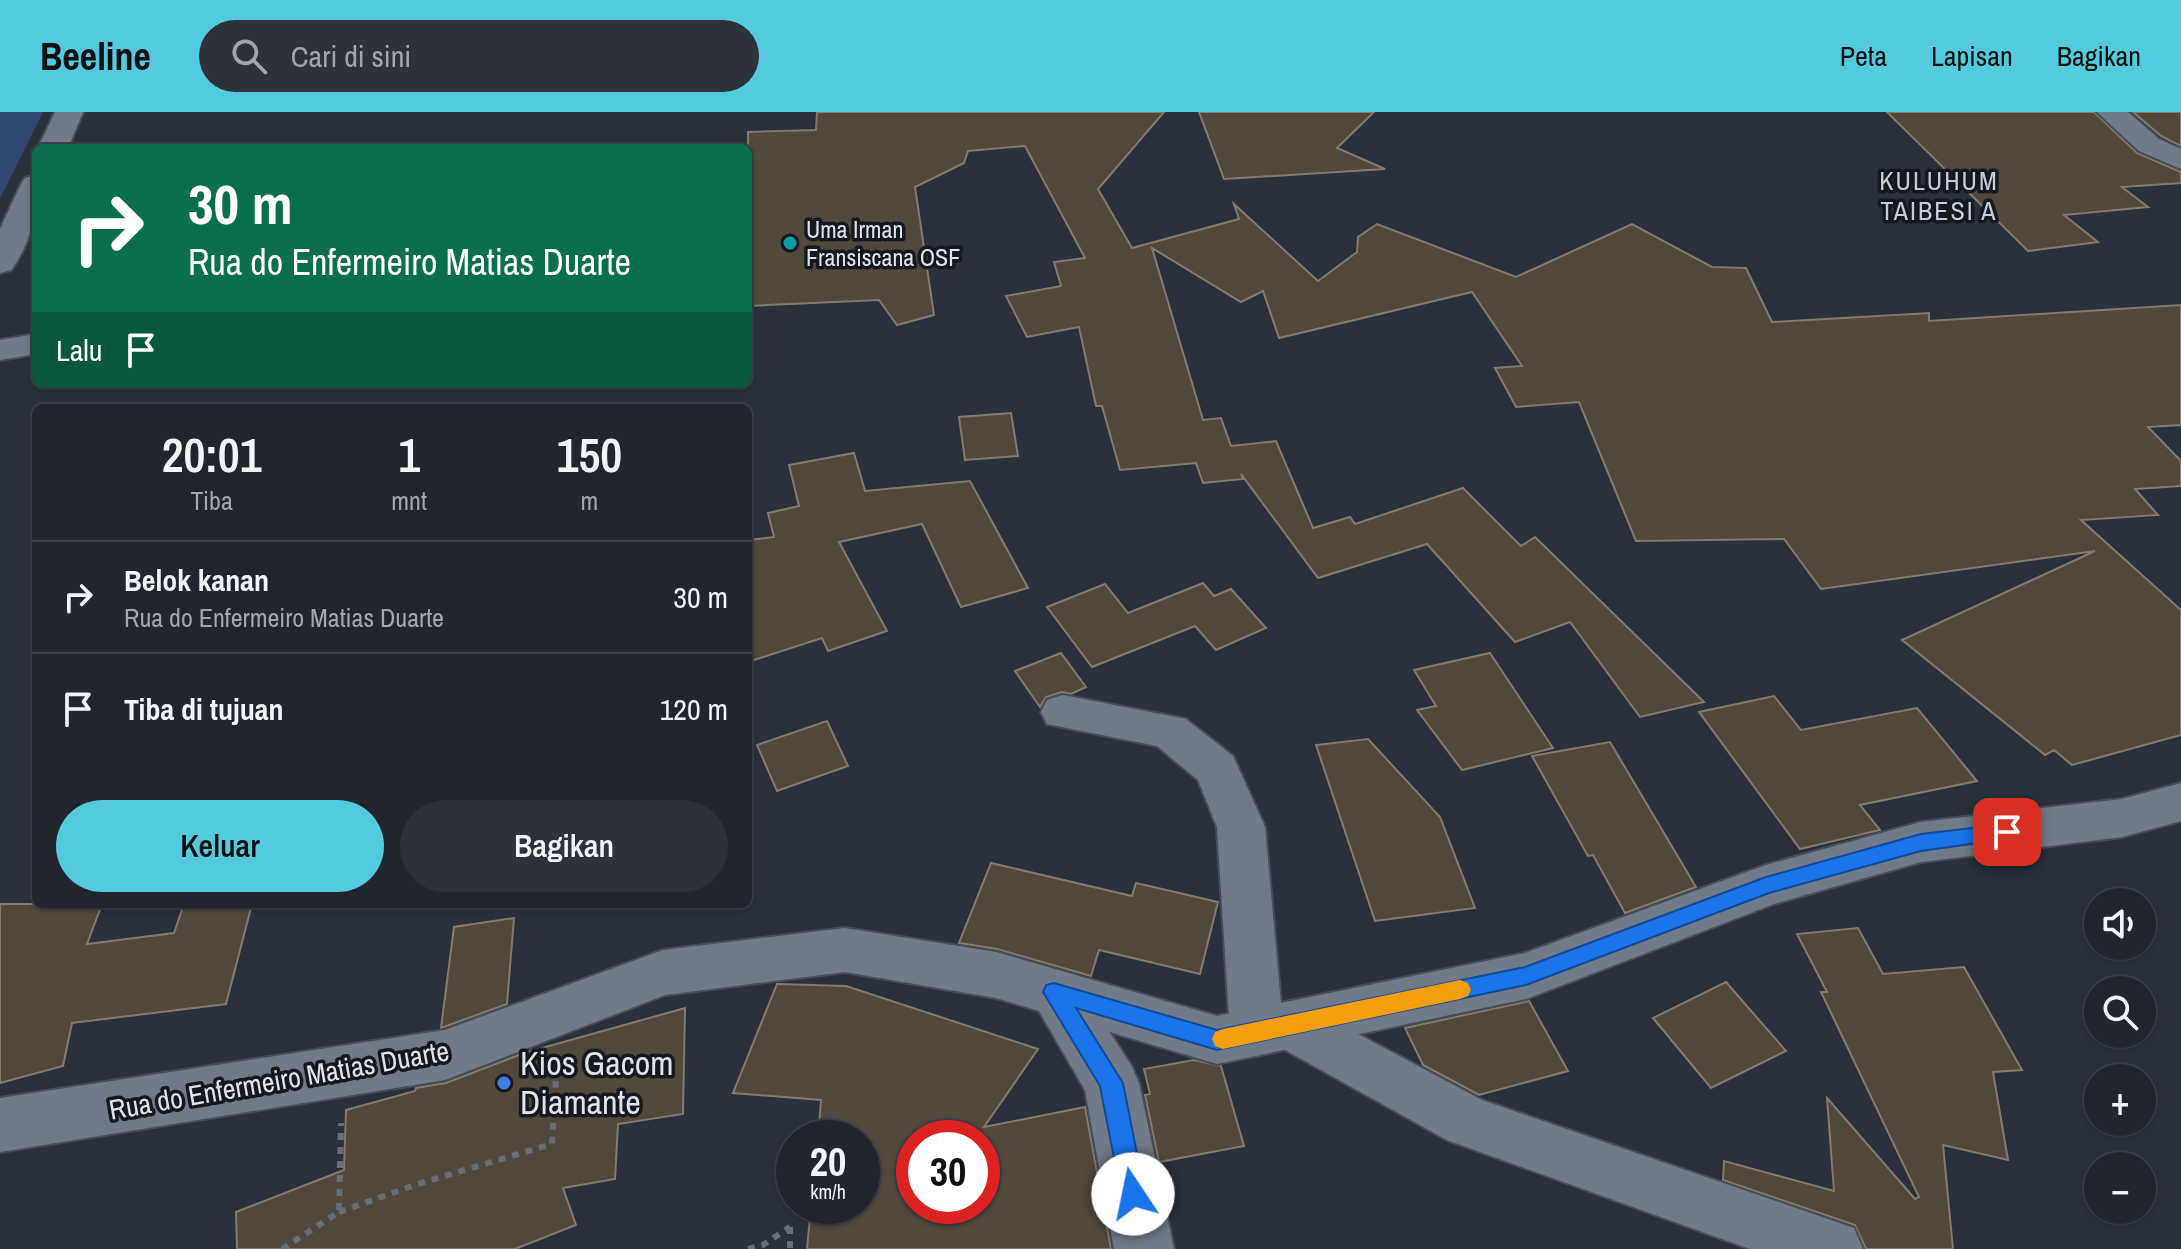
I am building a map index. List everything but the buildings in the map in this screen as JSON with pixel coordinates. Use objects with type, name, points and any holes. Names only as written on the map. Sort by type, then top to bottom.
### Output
[{"type":"street","points":[[55,144],[69,112]]},
{"type":"street","points":[[2111,112],[2149,145],[2181,160]]},
{"type":"street","points":[[0,263],[32,193]]},
{"type":"street","points":[[0,350],[32,345]]},
{"type":"street","points":[[1063,712],[1170,731],[1217,769],[1241,827],[1273,1028],[1467,1121],[1833,1249]]},
{"type":"street","name":"Rua do Enfermeiro Matias Duarte","points":[[3,1125],[445,1055],[663,973],[845,950],[996,975],[1217,1040],[1526,976],[1766,886],[1921,842],[2122,818],[2181,802]]},
{"type":"street","points":[[1054,992],[1111,1083],[1144,1249]]},
{"type":"path","points":[[282,1249],[339,1212],[418,1184],[552,1144],[559,1043],[580,1034],[587,1025],[585,1003]]},
{"type":"path","points":[[339,1212],[341,1120]]},
{"type":"path","points":[[748,1249],[763,1245],[790,1227],[790,1249]]},
{"type":"shaded area","points":[[0,112],[43,112],[0,199]]},
{"type":"slow traffic","points":[[1223,1039],[1460,990]]},
{"type":"place","name":"Uma Irman Fransiscana OSF","points":[[790,243]]},
{"type":"place","name":"Kios Gacom Diamante","points":[[504,1083]]},
{"type":"district","name":"KULUHUM TAIBESI A","points":[[1939,195]]},
{"type":"route","points":[[1133,1194],[1111,1083],[1054,992],[1217,1040],[1526,976],[1766,886],[1921,842],[2007,832]]}]
